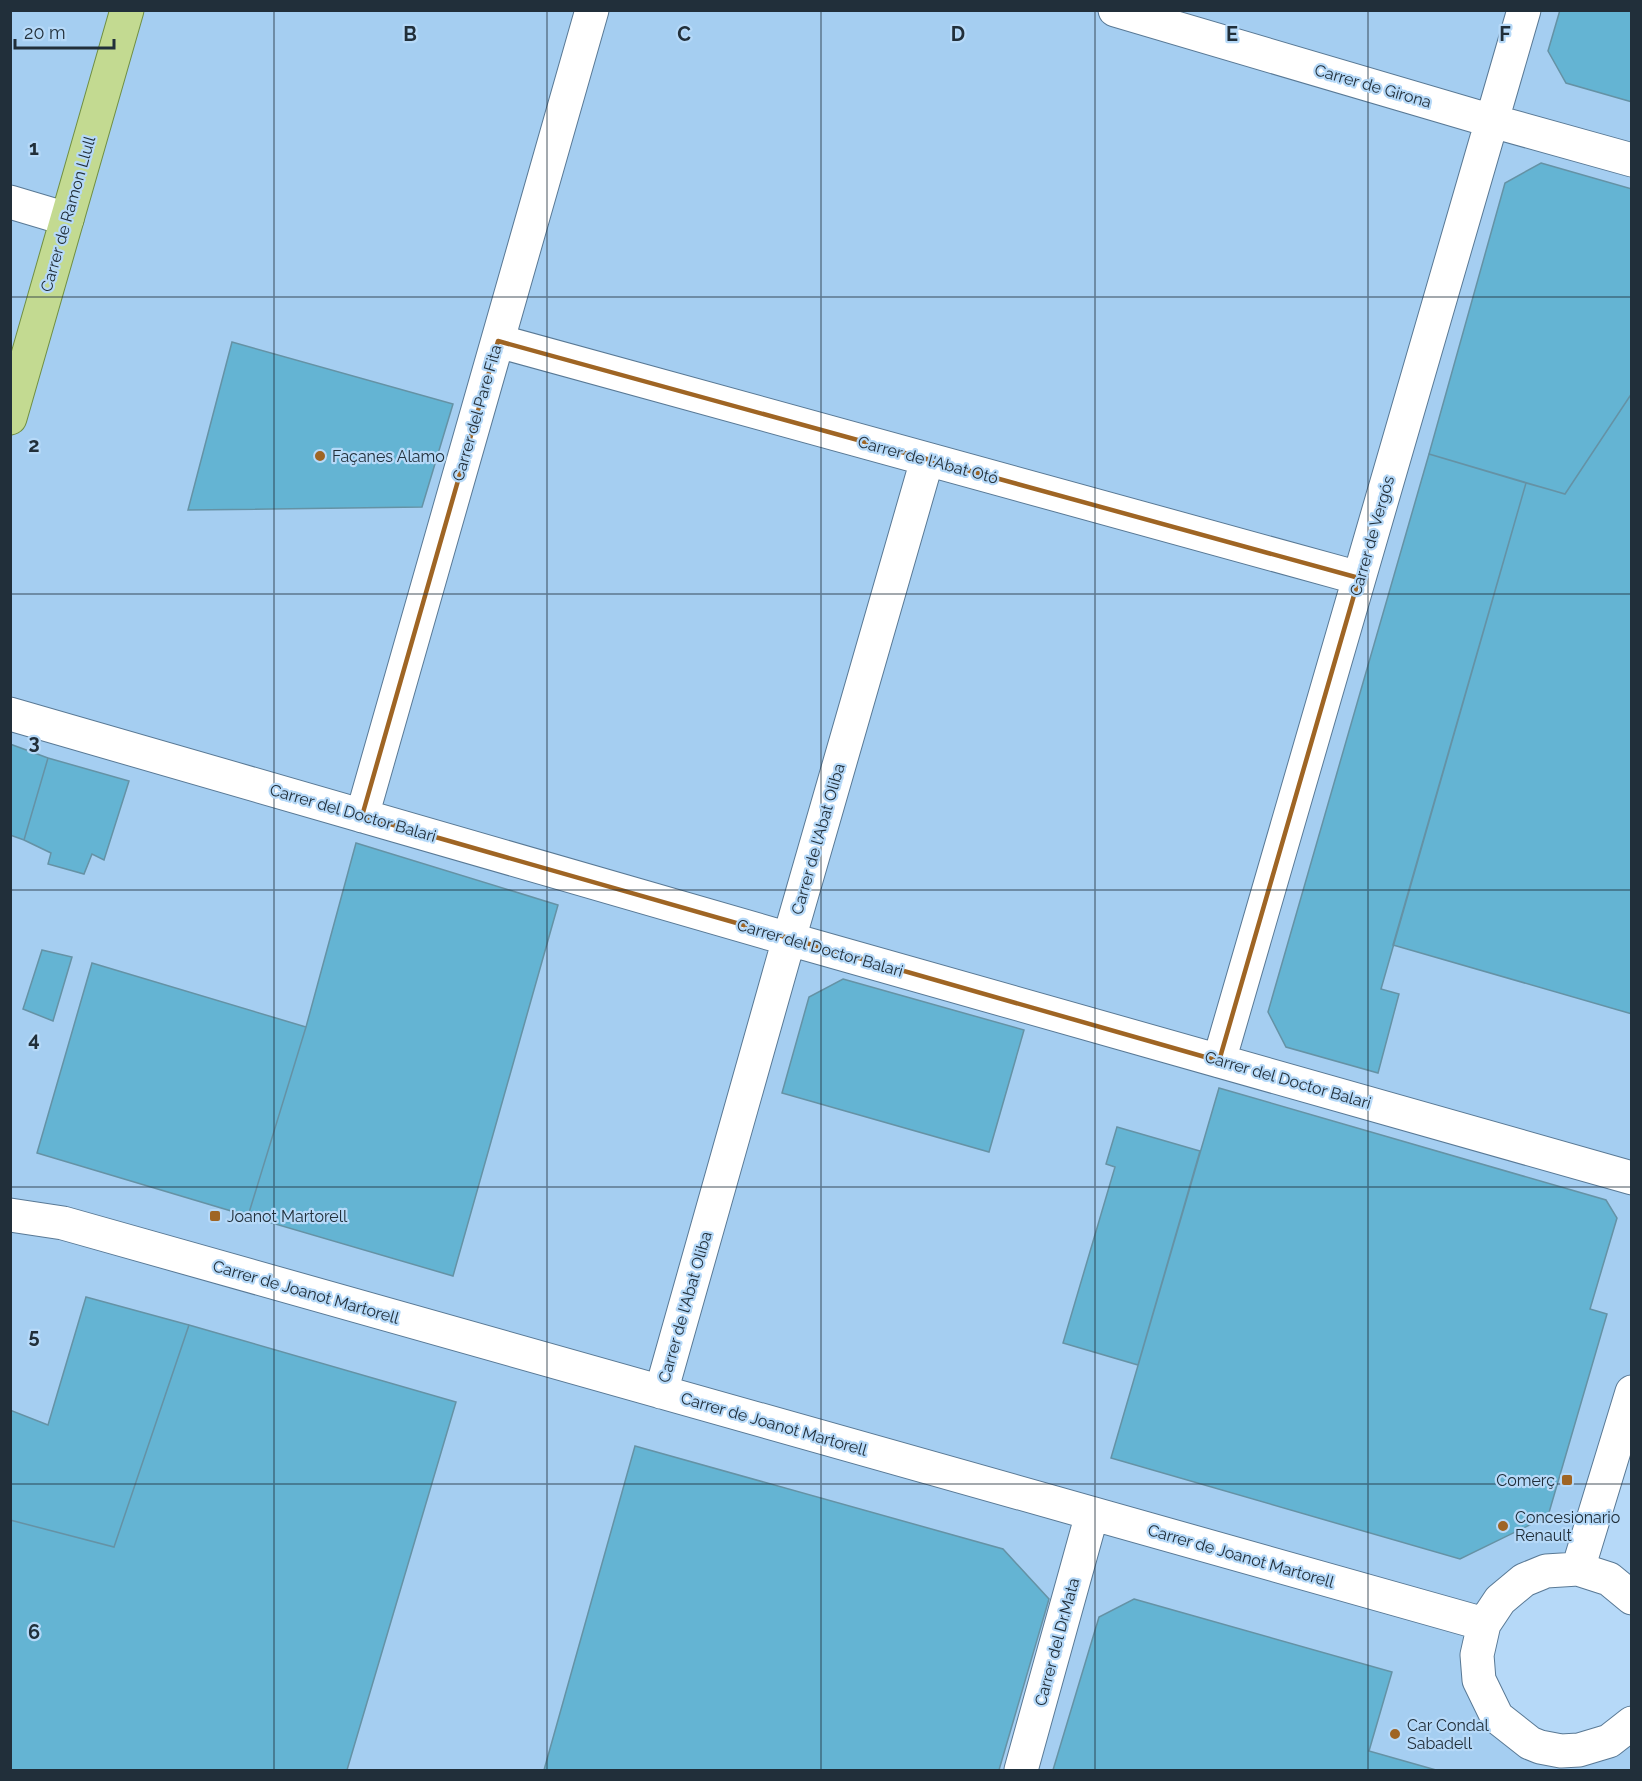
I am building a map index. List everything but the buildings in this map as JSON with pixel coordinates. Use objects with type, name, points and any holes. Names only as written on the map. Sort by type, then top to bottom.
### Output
[{"type":"main road","name":"Carrer de Ramon Llull","points":[[10,418],[127,10]]},
{"type":"street","name":"Carrer del Pare Fita","points":[[362,816],[592,10]]},
{"type":"street","name":"Carrer de Girona","points":[[1115,10],[1632,160]]},
{"type":"street","name":"Carrer de Vergós","points":[[1219,1061],[1524,10]]},
{"type":"street","points":[[10,202],[67,219]]},
{"type":"street","name":"Carrer de l'Abat Otó","points":[[498,341],[1359,578]]},
{"type":"street","name":"Carrer de l'Abat Oliba","points":[[661,1392],[927,460]]},
{"type":"street","name":"Carrer del Doctor Balari","points":[[10,714],[789,939],[1632,1178]]},
{"type":"street","name":"Carrer de Joanot Martorell","points":[[10,1198],[63,1223]]},
{"type":"street","name":"Carrer de Joanot Martorell","points":[[10,1215],[63,1223],[1484,1624]]},
{"type":"street","points":[[1578,1569],[1632,1392]]},
{"type":"street","name":"Carrer del Dr.Mata","points":[[1022,1770],[1092,1514]]},
{"type":"street","points":[[1632,1598],[1609,1579],[1578,1569],[1546,1571],[1524,1580],[1500,1600],[1484,1624],[1477,1655],[1479,1680],[1497,1717],[1530,1743],[1537,1759],[1561,1751],[1579,1750],[1609,1741],[1632,1723]]},
{"type":"highlighted area","points":[[498,341],[1359,578],[1219,1061],[362,816]]},
{"type":"shaded area","points":[[11,11],[1631,11],[1631,1392],[1578,1569],[1524,1580],[1477,1655],[1530,1743],[1631,1723],[1631,1770],[11,1770]]},
{"type":"place","name":"Façanes Alamo","points":[[320,456]]},
{"type":"place","name":"Joanot Martorell","points":[[215,1216]]},
{"type":"place","name":"Comerç","points":[[1567,1480]]},
{"type":"place","name":"Concesionario Renault","points":[[1503,1526]]},
{"type":"place","name":"Car Condal Sabadell","points":[[1395,1734]]}]
